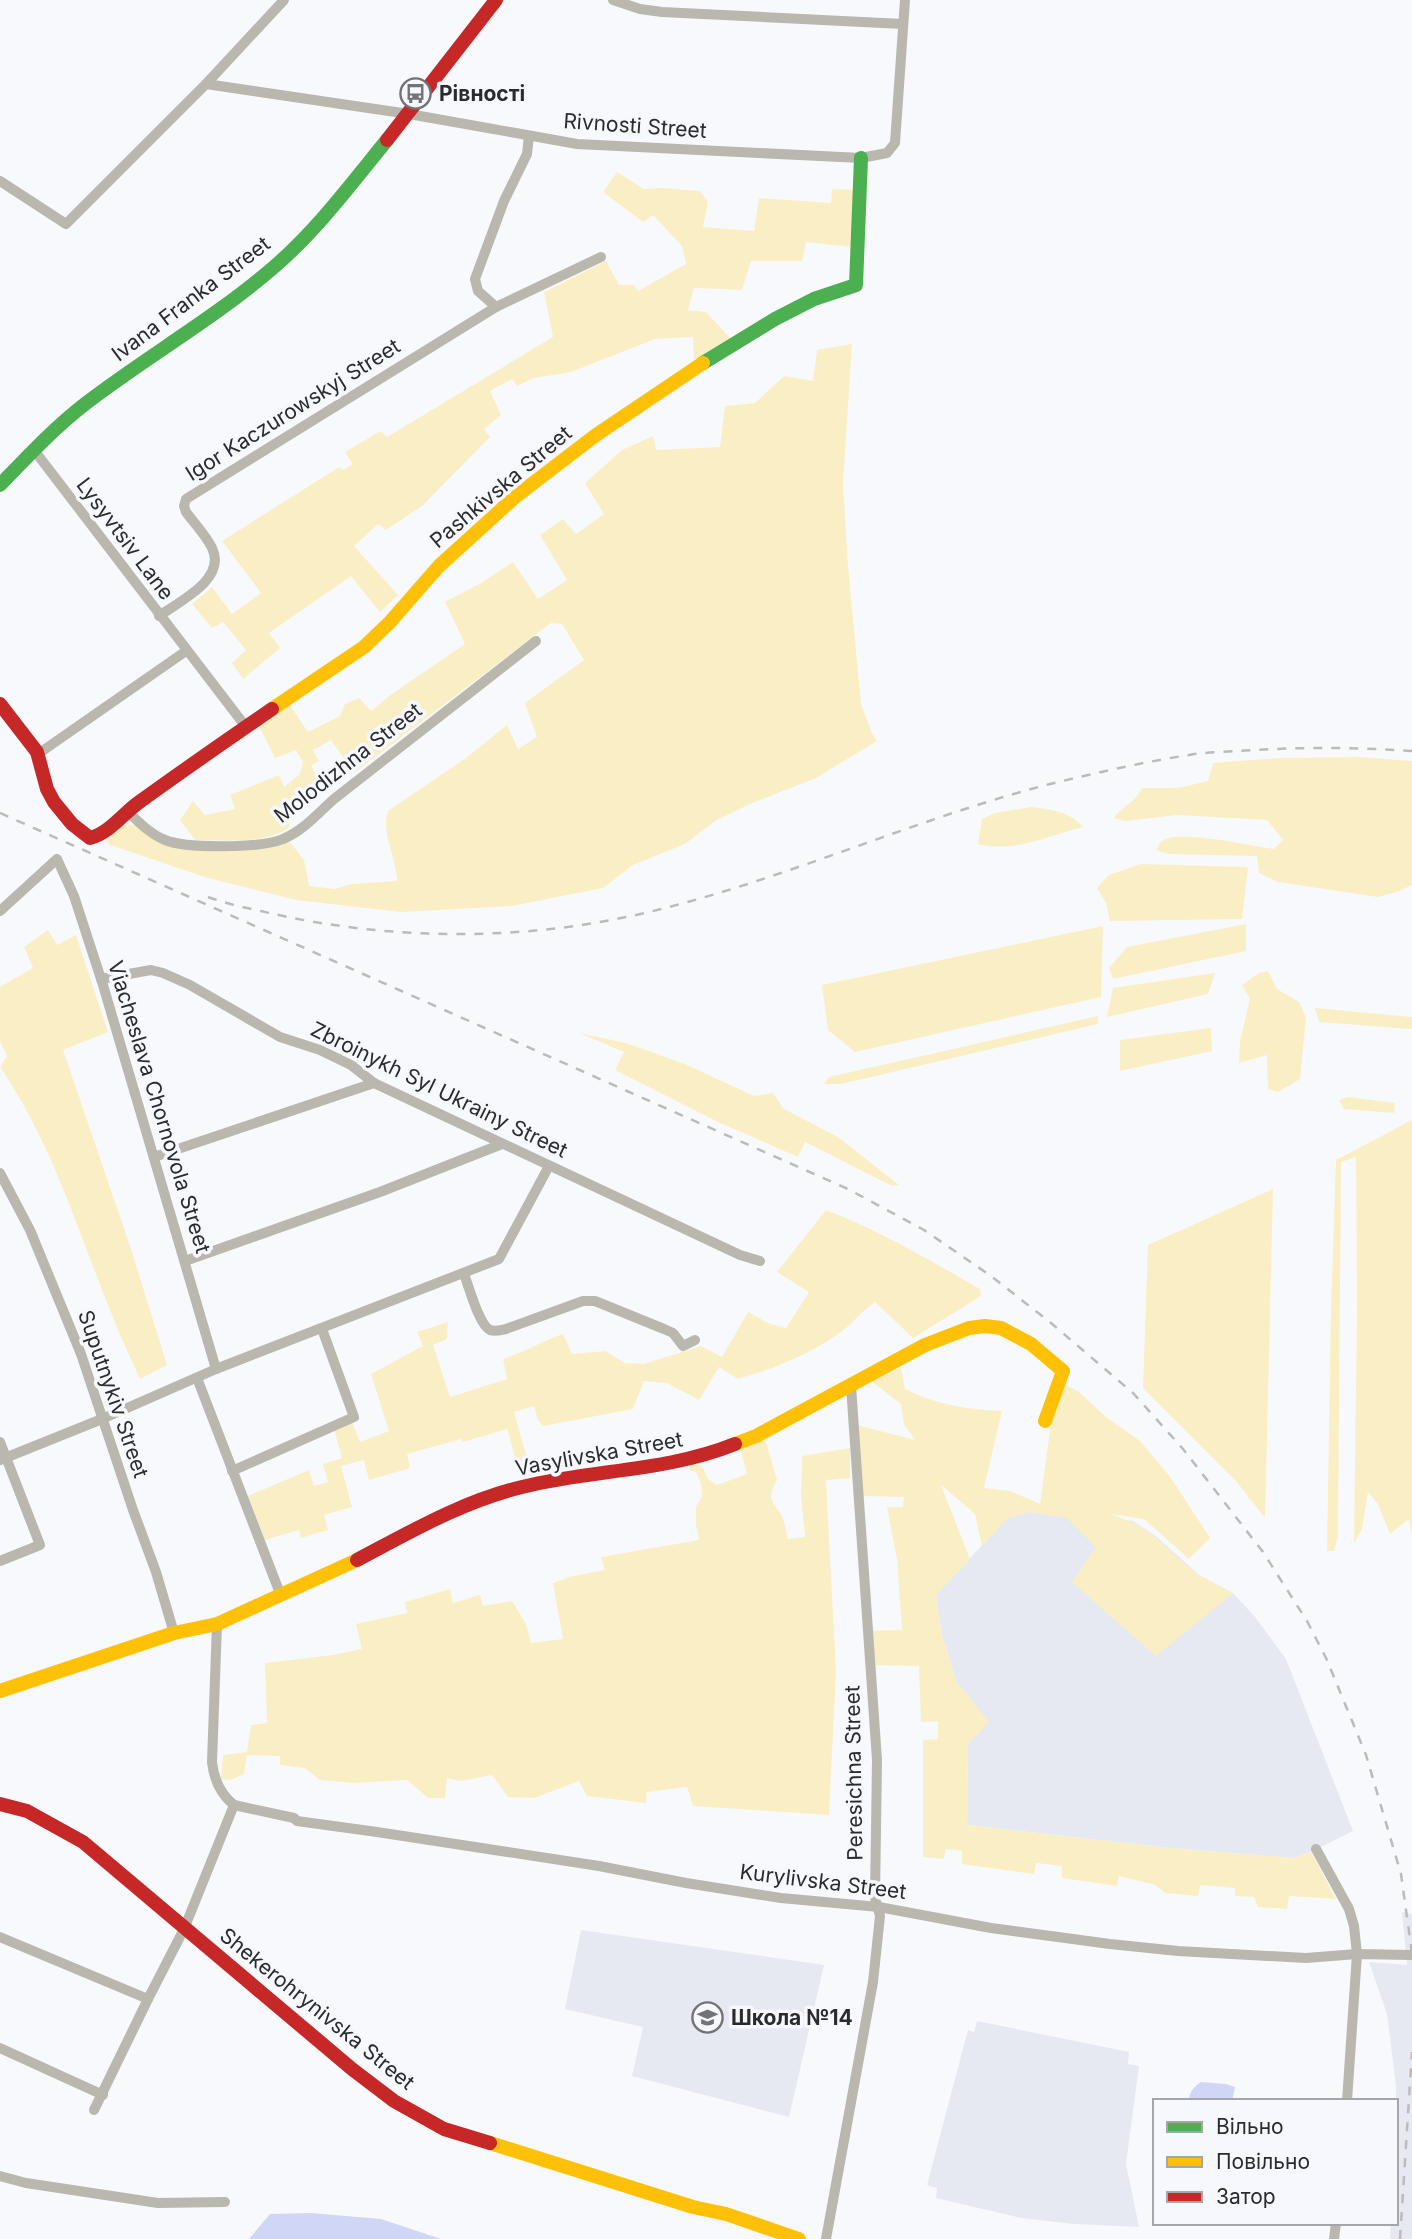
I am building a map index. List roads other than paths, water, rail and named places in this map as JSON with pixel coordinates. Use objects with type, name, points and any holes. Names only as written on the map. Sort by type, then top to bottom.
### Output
[{"type":"street","points":[[0,181],[66,224],[206,84],[284,0]]},
{"type":"street","name":"Ivana Franka Street","points":[[0,485],[34,450],[84,406],[273,267],[324,217],[409,114],[496,0]]},
{"type":"street","points":[[613,0],[640,9],[662,12],[903,24]]},
{"type":"street","points":[[662,12],[664,0]]},
{"type":"street","points":[[861,158],[887,153],[895,143],[905,0]]},
{"type":"street","name":"Rivnosti Street","points":[[206,84],[409,114],[577,144],[861,158]]},
{"type":"street","points":[[496,307],[478,291],[475,279],[494,225],[527,154],[529,136]]},
{"type":"street","name":"Pashkivska Street","points":[[38,754],[48,793],[53,800],[76,830],[90,838],[97,836],[127,811],[364,647],[439,566],[473,534],[596,435],[775,318],[814,299],[856,285],[861,158]]},
{"type":"street","name":"Igor Kaczurowskyj Street","points":[[159,616],[210,577],[215,556],[211,545],[186,512],[186,499],[496,307],[601,257]]},
{"type":"street","name":"Lysyvtsiv Lane","points":[[34,450],[246,727]]},
{"type":"street","name":"Molodizhna Street","points":[[127,811],[157,836],[180,844],[236,845],[282,840],[309,822],[334,799],[536,641]]},
{"type":"street","points":[[0,704],[38,754],[186,652]]},
{"type":"street","name":"Viacheslava Chornovola Street","points":[[0,911],[57,859],[74,896],[101,979],[216,1370]]},
{"type":"street","name":"Zbroinykh Syl Ukrainy Street","points":[[101,979],[151,970],[163,972],[280,1037],[320,1050],[351,1065],[374,1083],[740,1255],[760,1261]]},
{"type":"street","points":[[154,1157],[374,1083]]},
{"type":"street","points":[[185,1261],[380,1192],[502,1143]]},
{"type":"street","points":[[3,1458],[216,1370],[499,1259],[550,1166]]},
{"type":"street","name":"Suputnykiv Street","points":[[0,1173],[30,1230],[55,1288],[156,1572],[174,1633]]},
{"type":"street","points":[[464,1274],[481,1319],[486,1328],[494,1331],[575,1304],[594,1301],[673,1333],[682,1346],[695,1340]]},
{"type":"street","name":"Vasylivska Street","points":[[0,1691],[174,1633],[217,1624],[348,1565],[438,1517],[520,1487],[577,1476],[656,1468],[705,1456],[756,1436],[925,1345],[969,1328],[1001,1328],[1031,1345],[1063,1371],[1045,1421]]},
{"type":"street","points":[[232,1471],[354,1417],[322,1329]]},
{"type":"street","points":[[197,1378],[281,1596]]},
{"type":"street","name":"Peresichna Street","points":[[826,2239],[873,1982],[880,1916],[875,1898],[877,1760],[851,1385]]},
{"type":"street","points":[[0,1442],[3,1458],[40,1545],[0,1561]]},
{"type":"street","points":[[94,2110],[184,1929],[234,1805],[219,1788],[213,1775],[217,1624]]},
{"type":"street","name":"Shekerohrynivska Street","points":[[0,1804],[27,1811],[83,1842],[352,2069],[394,2101],[444,2129],[692,2207],[726,2214],[799,2239]]},
{"type":"street","name":"Kurylivska Street","points":[[234,1805],[294,1818],[297,1821],[598,1866],[781,1898],[879,1907],[991,1928],[1178,1951],[1306,1958],[1357,1954],[1412,1955]]},
{"type":"street","points":[[1316,1849],[1349,1909],[1354,1926],[1357,1954],[1347,2099]]},
{"type":"street","points":[[0,1937],[148,1999]]},
{"type":"street","points":[[0,2048],[103,2095]]},
{"type":"street","points":[[0,2176],[26,2183],[158,2203],[225,2202]]},
{"type":"water","points":[[1201,2082],[1235,2087],[1232,2099],[1189,2099],[1192,2090]]},
{"type":"water","points":[[311,2213],[381,2219],[441,2239],[249,2239],[270,2214]]},
{"type":"railway","points":[[208,897],[274,914],[370,930],[468,934],[566,927],[614,920],[710,896],[952,813],[1050,784],[1137,764],[1202,753],[1260,750],[1347,748],[1412,751]]},
{"type":"railway","points":[[0,813],[848,1189],[924,1230],[991,1276],[1051,1323],[1133,1393],[1183,1449],[1263,1552],[1307,1621],[1327,1660],[1366,1755],[1401,1874],[1412,1953]]},
{"type":"railway","points":[[1400,2239],[1412,2052]]},
{"type":"place","name":"Рівності","points":[[416,94]]},
{"type":"place","name":"Школа №14","points":[[708,2018]]}]
